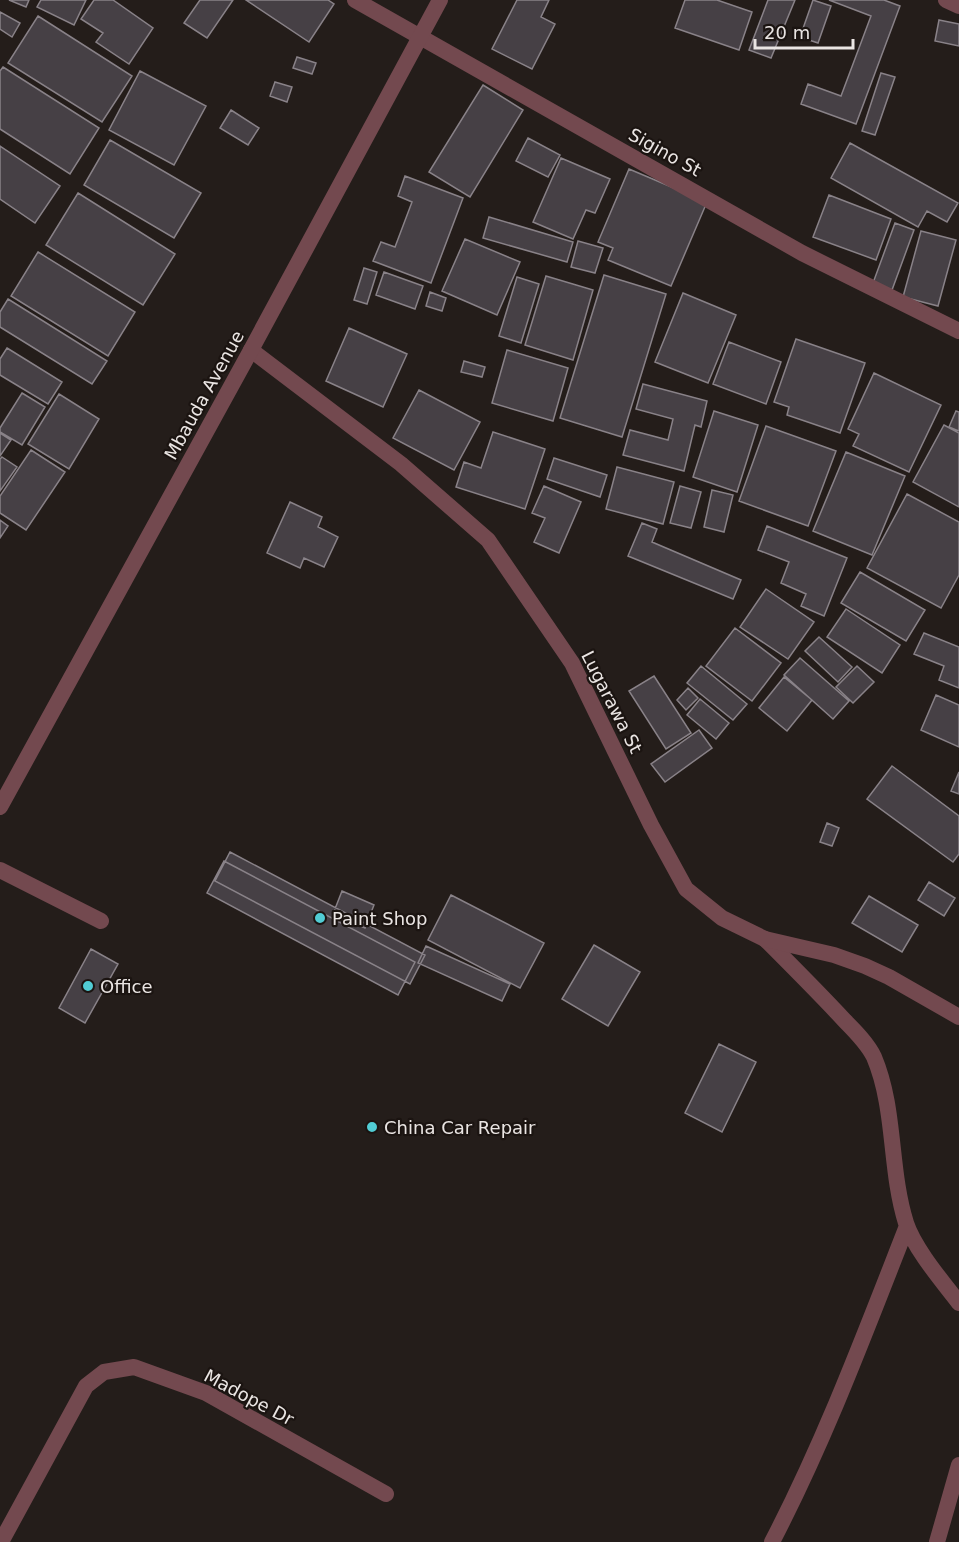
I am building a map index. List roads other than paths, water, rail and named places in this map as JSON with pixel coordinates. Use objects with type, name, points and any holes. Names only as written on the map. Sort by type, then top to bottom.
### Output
[{"type":"street","name":"Sigino St","points":[[355,0],[671,177],[801,253],[959,331]]},
{"type":"street","name":"Mbauda Avenue","points":[[0,807],[440,0]]},
{"type":"street","points":[[946,0],[959,6]]},
{"type":"street","name":"Lugarawa St","points":[[251,350],[401,464],[488,540],[573,663],[651,825],[686,890],[722,918],[765,939],[814,950],[865,966],[959,1017]]},
{"type":"street","points":[[0,870],[101,921]]},
{"type":"street","points":[[765,939],[821,994],[873,1054],[881,1078],[898,1194],[907,1226],[926,1259],[959,1303]]},
{"type":"street","points":[[772,1542],[803,1482],[907,1226]]},
{"type":"street","name":"Madope Dr","points":[[1,1542],[86,1386],[104,1372],[134,1367],[206,1393],[386,1494]]},
{"type":"street","points":[[937,1542],[959,1465]]},
{"type":"place","name":"Paint Shop","points":[[320,918]]},
{"type":"place","name":"Office","points":[[88,986]]},
{"type":"place","name":"China Car Repair","points":[[372,1127]]}]
